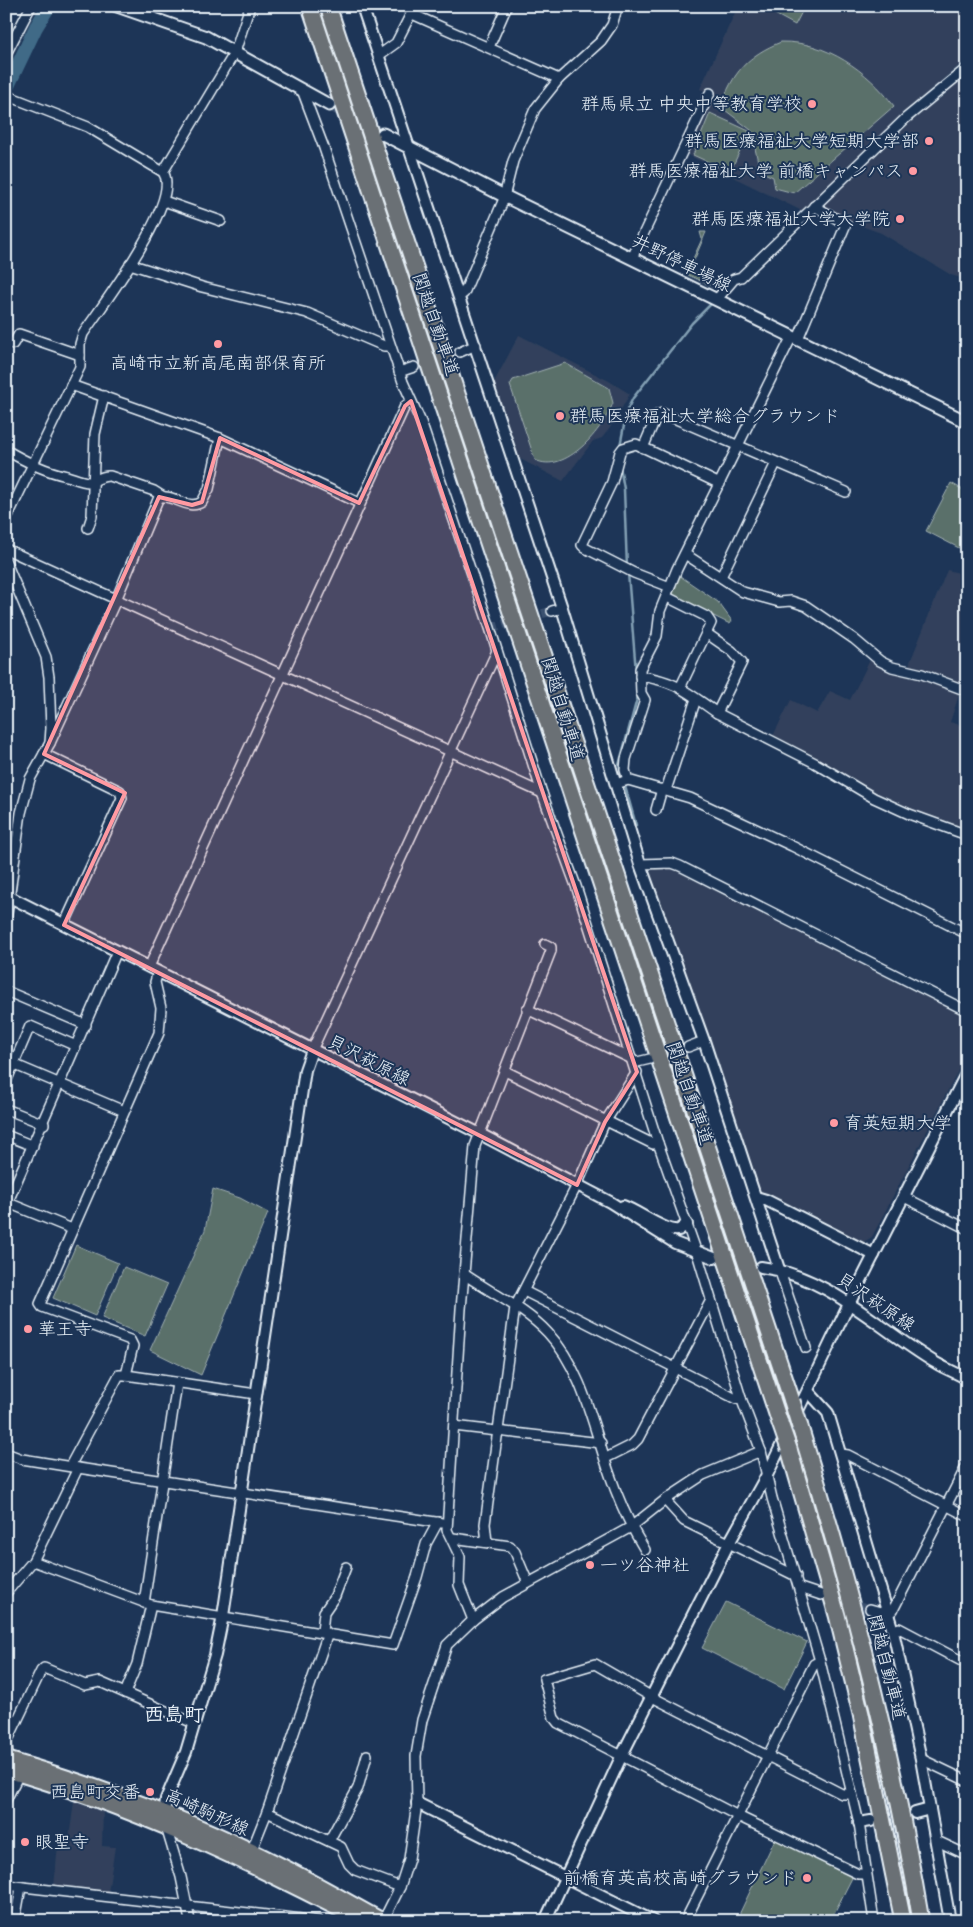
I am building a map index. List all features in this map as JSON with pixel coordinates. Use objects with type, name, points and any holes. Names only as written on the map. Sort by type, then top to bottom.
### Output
[{"type":"highway","name":"関越自動車道","points":[[310,6],[789,1449],[837,1615],[859,1704],[903,1921]]},
{"type":"highway","name":"関越自動車道","points":[[328,6],[792,1401],[830,1525],[880,1709],[920,1921]]},
{"type":"main road","points":[[117,6],[206,37],[324,103]]},
{"type":"main road","name":"井野停車場線","points":[[383,134],[504,196],[967,422]]},
{"type":"main road","name":"高崎駒形線","points":[[10,1766],[90,1786],[163,1812],[251,1852],[383,1921]]},
{"type":"main road","name":"高崎駒形線","points":[[10,1766],[166,1827],[270,1873],[362,1921]]},
{"type":"street","points":[[6,54],[31,6]]},
{"type":"street","points":[[163,172],[235,52],[250,6]]},
{"type":"street","points":[[362,6],[476,345],[557,609],[616,784],[640,864],[704,1041],[806,1348]]},
{"type":"street","points":[[489,47],[507,6]]},
{"type":"street","points":[[460,296],[464,293],[504,196],[513,161],[539,102],[559,79],[598,45],[612,25],[618,6]]},
{"type":"street","points":[[378,56],[396,43],[414,10],[559,79]]},
{"type":"street","points":[[717,299],[734,279],[741,277],[906,118],[967,68]]},
{"type":"street","points":[[302,90],[390,346],[421,422],[542,793],[576,886],[658,1143],[697,1252],[741,1398],[768,1472],[772,1498],[820,1661],[859,1823],[874,1921]]},
{"type":"street","points":[[632,258],[710,93]]},
{"type":"street","points":[[6,95],[88,127],[163,172],[167,184],[164,201],[150,232],[83,334],[80,367],[6,520]]},
{"type":"street","points":[[313,122],[324,103]]},
{"type":"street","points":[[164,201],[221,220]]},
{"type":"street","points":[[628,780],[625,770],[626,759],[644,706],[640,669],[657,636],[660,611],[685,554],[738,446],[795,338],[846,224],[814,206]]},
{"type":"street","points":[[130,264],[219,291],[307,313],[384,346],[390,346]]},
{"type":"street","points":[[6,341],[13,344],[19,334],[80,355]]},
{"type":"street","points":[[460,352],[476,345]]},
{"type":"street","points":[[400,372],[414,367]]},
{"type":"street","points":[[71,386],[220,438],[360,503]]},
{"type":"street","points":[[88,528],[92,516],[95,434],[104,396]]},
{"type":"street","points":[[126,1375],[133,1346],[130,1340],[42,1307],[40,1304],[159,1033],[161,1008],[154,970],[360,503],[405,406],[411,401]]},
{"type":"street","points":[[643,448],[659,413],[846,492]]},
{"type":"street","points":[[94,482],[97,478],[110,476],[154,490],[162,496],[192,506],[202,502],[209,489],[220,438]]},
{"type":"street","points":[[670,588],[628,570],[582,545],[612,482],[620,452],[632,444],[720,484]]},
{"type":"street","points":[[6,450],[32,465],[59,475],[94,482]]},
{"type":"street","points":[[720,577],[776,463]]},
{"type":"street","points":[[6,921],[21,813],[30,779],[50,743],[116,600],[159,497],[162,496]]},
{"type":"street","points":[[6,548],[116,600],[283,674],[542,793]]},
{"type":"street","points":[[685,554],[743,592],[779,602],[791,602],[806,606],[854,639],[880,661],[892,667],[922,674],[967,690]]},
{"type":"street","points":[[6,562],[46,656],[51,702],[50,743]]},
{"type":"street","points":[[667,597],[707,617],[710,623],[680,686]]},
{"type":"street","points":[[706,633],[736,654],[742,662],[732,688],[717,713]]},
{"type":"street","points":[[190,1921],[188,1906],[163,1812],[186,1752],[215,1655],[223,1616],[305,1070],[312,1050],[452,752],[497,651]]},
{"type":"street","points":[[640,676],[662,679],[680,686],[717,713],[816,763],[874,798],[909,814],[967,835]]},
{"type":"street","points":[[656,810],[696,699]]},
{"type":"street","points":[[44,754],[120,791],[122,798],[64,925]]},
{"type":"street","points":[[616,784],[628,780],[690,798],[792,846],[967,934]]},
{"type":"street","points":[[640,864],[672,863],[680,866],[967,1012]]},
{"type":"street","name":"貝沢萩原線","points":[[8,897],[577,1184],[610,1202],[674,1243],[714,1258]]},
{"type":"street","points":[[33,1561],[148,1604],[325,1632],[393,1645],[417,1577],[426,1544],[443,1523],[454,1452],[464,1274],[475,1146],[551,951],[551,946],[545,944]]},
{"type":"street","points":[[72,1229],[7,1203],[44,1124],[117,951]]},
{"type":"street","points":[[6,991],[86,1024]]},
{"type":"street","points":[[527,1010],[634,1065]]},
{"type":"street","points":[[6,1082],[10,1062],[30,1026],[76,1046]]},
{"type":"street","points":[[688,1047],[704,1041]]},
{"type":"street","points":[[487,1542],[485,1524],[515,1307],[634,1065],[650,1059]]},
{"type":"street","points":[[10,1062],[124,1111]]},
{"type":"street","points":[[505,1071],[606,1122],[653,1144],[658,1143]]},
{"type":"street","points":[[545,1921],[564,1876],[622,1754],[728,1545],[768,1472],[849,1304],[966,1078]]},
{"type":"street","points":[[6,1109],[44,1124]]},
{"type":"street","points":[[6,1135],[33,1146]]},
{"type":"street","points":[[756,1197],[766,1200],[874,1255]]},
{"type":"street","points":[[904,1197],[967,1229]]},
{"type":"street","points":[[610,1202],[636,1210],[668,1229],[679,1230],[687,1224]]},
{"type":"street","name":"貝沢萩原線","points":[[761,1267],[779,1269],[823,1286],[936,1363],[967,1378]]},
{"type":"street","points":[[464,1274],[535,1320],[562,1350],[592,1416],[631,1527],[645,1550]]},
{"type":"street","points":[[524,1291],[736,1398],[741,1398]]},
{"type":"street","points":[[606,1458],[632,1445],[638,1439],[711,1300]]},
{"type":"street","points":[[6,1593],[33,1561],[74,1467],[119,1375],[256,1394]]},
{"type":"street","points":[[124,1693],[137,1664],[148,1604],[177,1383]]},
{"type":"street","points":[[808,1391],[828,1413],[893,1631],[922,1759],[950,1921]]},
{"type":"street","points":[[454,1426],[601,1443]]},
{"type":"street","points":[[383,1921],[400,1887],[409,1860],[416,1803],[416,1756],[422,1720],[447,1645],[473,1620],[503,1597],[631,1527],[665,1500],[703,1475],[761,1451]]},
{"type":"street","points":[[6,1453],[22,1459],[443,1523],[453,1538],[460,1557],[459,1585],[473,1620]]},
{"type":"street","points":[[841,1454],[848,1455],[967,1516]]},
{"type":"street","points":[[888,1614],[893,1610],[967,1465]]},
{"type":"street","points":[[665,1500],[684,1521],[728,1545],[796,1576]]},
{"type":"street","points":[[453,1538],[501,1543],[513,1548],[528,1583]]},
{"type":"street","points":[[251,1852],[267,1812],[325,1632],[324,1612],[336,1596],[346,1567]]},
{"type":"street","points":[[800,1588],[821,1595]]},
{"type":"street","points":[[870,1609],[888,1614]]},
{"type":"street","points":[[893,1631],[899,1628],[967,1664]]},
{"type":"street","points":[[685,1921],[814,1664],[820,1661]]},
{"type":"street","points":[[852,1794],[842,1794],[652,1697],[595,1664],[544,1679],[554,1718],[558,1722],[738,1816],[858,1874],[866,1874]]},
{"type":"street","points":[[6,1800],[10,1766],[8,1742],[40,1671],[44,1668],[85,1685],[100,1682],[193,1724]]},
{"type":"street","points":[[329,1841],[358,1788],[367,1755]]},
{"type":"street","points":[[922,1759],[967,1781]]},
{"type":"street","points":[[416,1803],[653,1921]]},
{"type":"street","points":[[915,1813],[930,1810]]},
{"type":"street","points":[[267,1812],[341,1847],[349,1864],[356,1870],[400,1887]]},
{"type":"street","points":[[859,1823],[871,1821]]},
{"type":"street","points":[[937,1840],[967,1855]]},
{"type":"street","points":[[6,1885],[319,1921]]},
{"type":"street","points":[[15,1921],[21,1887]]},
{"type":"highlighted area","points":[[411,401],[637,1072],[605,1122],[577,1185],[64,925],[125,793],[44,754],[159,497],[192,505],[202,502],[220,438],[359,503],[405,406]]},
{"type":"shaded area","name":"群馬県立 中央中等教育学校","points":[[738,6],[953,6],[967,13],[967,59],[903,114],[838,179],[802,211],[686,154],[714,96],[700,89]]},
{"type":"shaded area","name":"群馬医療福祉大学 前橋キャンパス","points":[[967,72],[967,280],[951,275],[881,233],[842,219],[822,209],[821,204],[913,118],[947,93]]},
{"type":"shaded area","name":"群馬医療福祉大学総合グラウンド","points":[[519,335],[609,381],[630,394],[610,428],[602,438],[593,441],[563,481],[518,458],[493,384]]},
{"type":"shaded area","points":[[947,570],[967,575],[967,687],[908,667]]},
{"type":"shaded area","points":[[871,658],[960,692],[950,722],[967,727],[967,832],[886,800],[772,738],[791,700],[817,713],[830,691],[850,700]]},
{"type":"shaded area","name":"育英短期大学","points":[[652,868],[677,869],[967,1016],[967,1054],[872,1237],[862,1243],[760,1191],[650,874]]},
{"type":"shaded area","points":[[74,1801],[103,1810],[102,1846],[115,1847],[108,1893],[54,1886],[58,1845],[68,1846]]},
{"type":"green space","points":[[760,6],[805,6],[795,25]]},
{"type":"green space","points":[[781,42],[798,43],[814,47],[845,60],[872,81],[894,106],[794,193],[775,188],[773,177],[760,171],[751,130],[721,107],[730,84],[750,59]]},
{"type":"green space","points":[[710,113],[749,131],[730,172],[693,155]]},
{"type":"green space","points":[[700,232],[706,232],[690,270],[722,288],[718,289],[686,274],[702,239]]},
{"type":"green space","points":[[565,363],[609,388],[613,403],[601,425],[582,447],[559,461],[547,463],[535,460],[510,385],[513,380]]},
{"type":"green space","points":[[951,483],[965,491],[967,489],[967,532],[959,548],[926,531]]},
{"type":"green space","points":[[680,576],[718,602],[732,621],[730,624],[675,597],[672,592]]},
{"type":"green space","points":[[213,1189],[240,1198],[268,1213],[201,1375],[150,1350],[205,1230]]},
{"type":"green space","points":[[76,1245],[118,1263],[95,1316],[53,1298]]},
{"type":"green space","points":[[124,1267],[167,1285],[145,1336],[102,1318]]},
{"type":"green space","points":[[726,1602],[807,1642],[784,1689],[702,1648]]},
{"type":"green space","name":"前橋育英高校高崎グラウンド","points":[[776,1837],[853,1876],[830,1921],[736,1921]]},
{"type":"waterway","points":[[6,90],[36,27],[49,6]]},
{"type":"waterway","points":[[960,68],[967,62]]},
{"type":"waterway","points":[[620,446],[627,410],[633,398],[692,323],[713,302]]},
{"type":"waterway","points":[[620,466],[624,489],[627,567]]},
{"type":"waterway","points":[[628,573],[636,672]]},
{"type":"waterway","points":[[636,825],[619,765],[638,695]]},
{"type":"tunnel","points":[[329,105],[383,134]]},
{"type":"tunnel","points":[[414,367],[460,352]]},
{"type":"tunnel","points":[[490,628],[552,611]]},
{"type":"tunnel","points":[[831,1598],[870,1609]]},
{"type":"tunnel","points":[[877,1820],[915,1813]]},
{"type":"place","name":"群馬県立 中央中等教育学校","points":[[812,104]]},
{"type":"place","name":"群馬医療福祉大学短期大学部","points":[[929,141]]},
{"type":"place","name":"群馬医療福祉大学 前橋キャンパス","points":[[913,171]]},
{"type":"place","name":"群馬医療福祉大学大学院","points":[[900,219]]},
{"type":"place","name":"高崎市立新高尾南部保育所","points":[[218,344]]},
{"type":"place","name":"群馬医療福祉大学総合グラウンド","points":[[560,416]]},
{"type":"place","name":"育英短期大学","points":[[834,1123]]},
{"type":"place","name":"華王寺","points":[[28,1329]]},
{"type":"place","name":"一ツ谷神社","points":[[590,1565]]},
{"type":"place","name":"西島町交番","points":[[150,1792]]},
{"type":"place","name":"眼聖寺","points":[[25,1842]]},
{"type":"place","name":"前橋育英高校高崎グラウンド","points":[[807,1878]]},
{"type":"district","name":"西島町","points":[[174,1714]]}]
